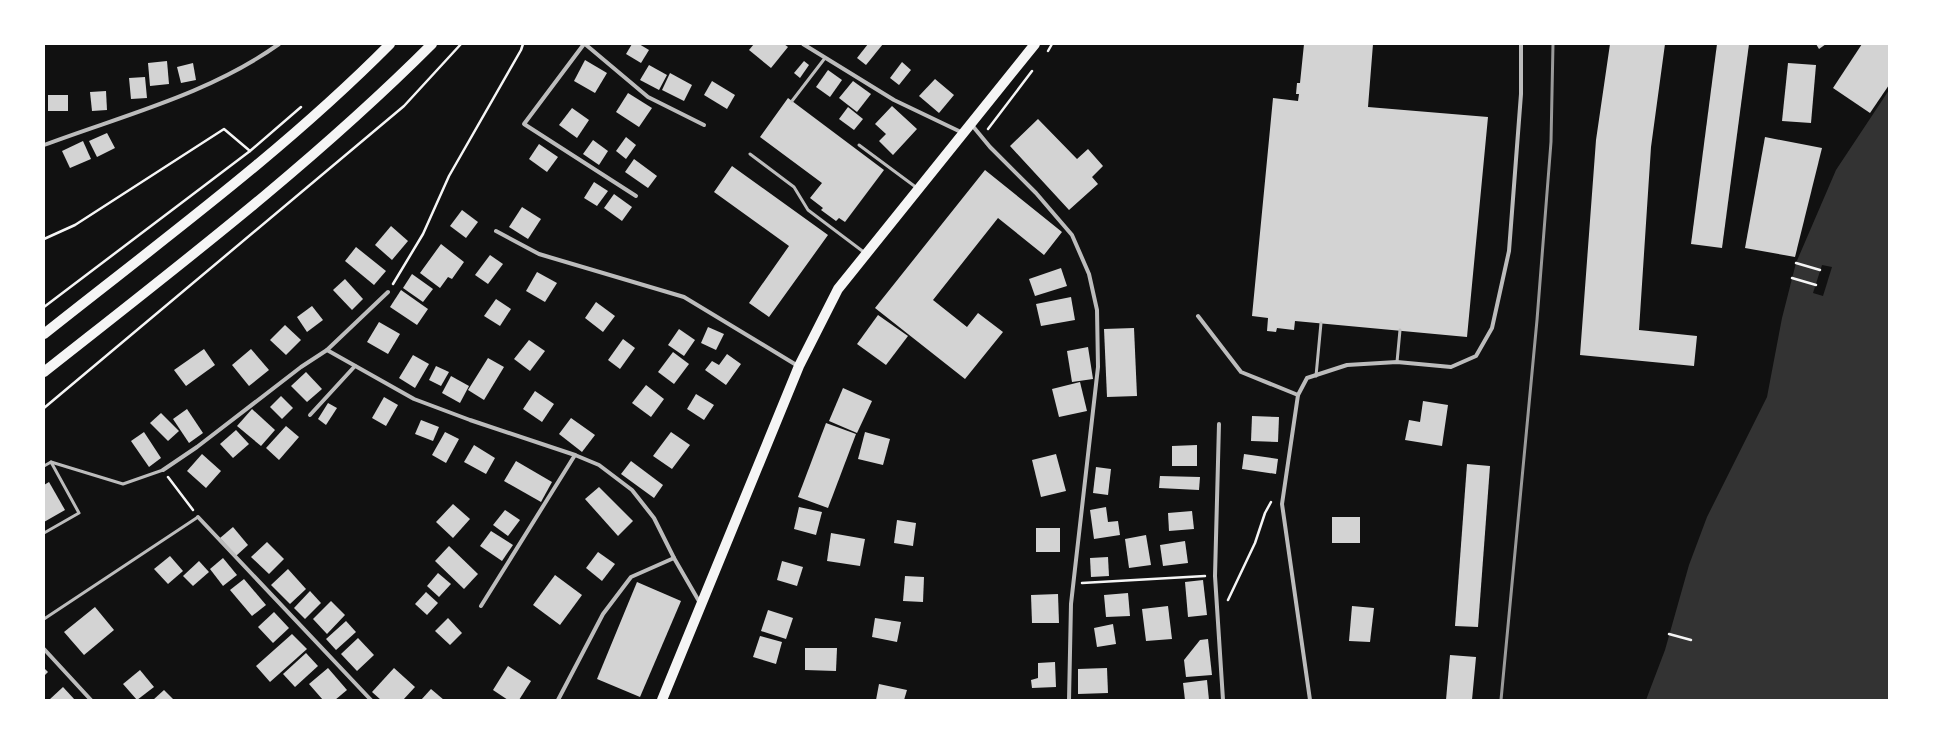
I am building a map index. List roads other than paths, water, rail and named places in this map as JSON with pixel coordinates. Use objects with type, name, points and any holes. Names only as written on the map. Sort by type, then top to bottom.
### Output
[{"type":"main road","points":[[44,334],[270,154],[368,66],[390,44]]},
{"type":"main road","points":[[44,372],[286,179],[385,90],[432,44]]},
{"type":"main road","points":[[662,700],[700,603],[799,366],[838,290],[1035,44]]},
{"type":"street","points":[[44,145],[194,92],[261,57],[279,44]]},
{"type":"street","points":[[636,196],[524,124],[584,44],[648,97],[704,125]]},
{"type":"street","points":[[803,44],[894,100],[963,133]]},
{"type":"street","points":[[1310,700],[1282,504],[1298,395],[1307,378],[1347,365],[1398,362],[1451,366],[1476,356],[1492,328],[1509,251],[1521,94],[1521,44]]},
{"type":"street","points":[[971,124],[1036,193],[1072,235],[1089,274],[1097,310],[1098,367],[1071,604],[1069,700]]},
{"type":"street","points":[[496,232],[539,254],[684,297],[799,366]]},
{"type":"street","points":[[163,470],[198,447],[301,367],[327,350],[388,292]]},
{"type":"street","points":[[1198,316],[1241,372],[1298,395]]},
{"type":"street","points":[[327,350],[414,399],[470,420],[575,455],[599,465],[632,490],[654,518],[674,558],[700,603]]},
{"type":"street","points":[[310,415],[355,366]]},
{"type":"street","points":[[1219,424],[1215,576],[1223,700]]},
{"type":"street","points":[[481,606],[575,455]]},
{"type":"street","points":[[198,517],[371,700]]},
{"type":"street","points":[[558,700],[603,614],[631,577],[674,558]]},
{"type":"street","points":[[44,649],[91,700]]},
{"type":"lane","points":[[792,101],[825,58]]},
{"type":"lane","points":[[859,145],[918,189]]},
{"type":"lane","points":[[750,154],[794,188],[808,210],[867,254]]},
{"type":"lane","points":[[1316,376],[1321,323]]},
{"type":"lane","points":[[1398,362],[1400,330]]},
{"type":"lane","points":[[44,533],[80,513],[51,462]]},
{"type":"lane","points":[[44,466],[51,462],[123,484],[163,470]]},
{"type":"lane","points":[[44,619],[198,517]]},
{"type":"railway","points":[[1501,700],[1537,320],[1551,142],[1553,44]]}]
